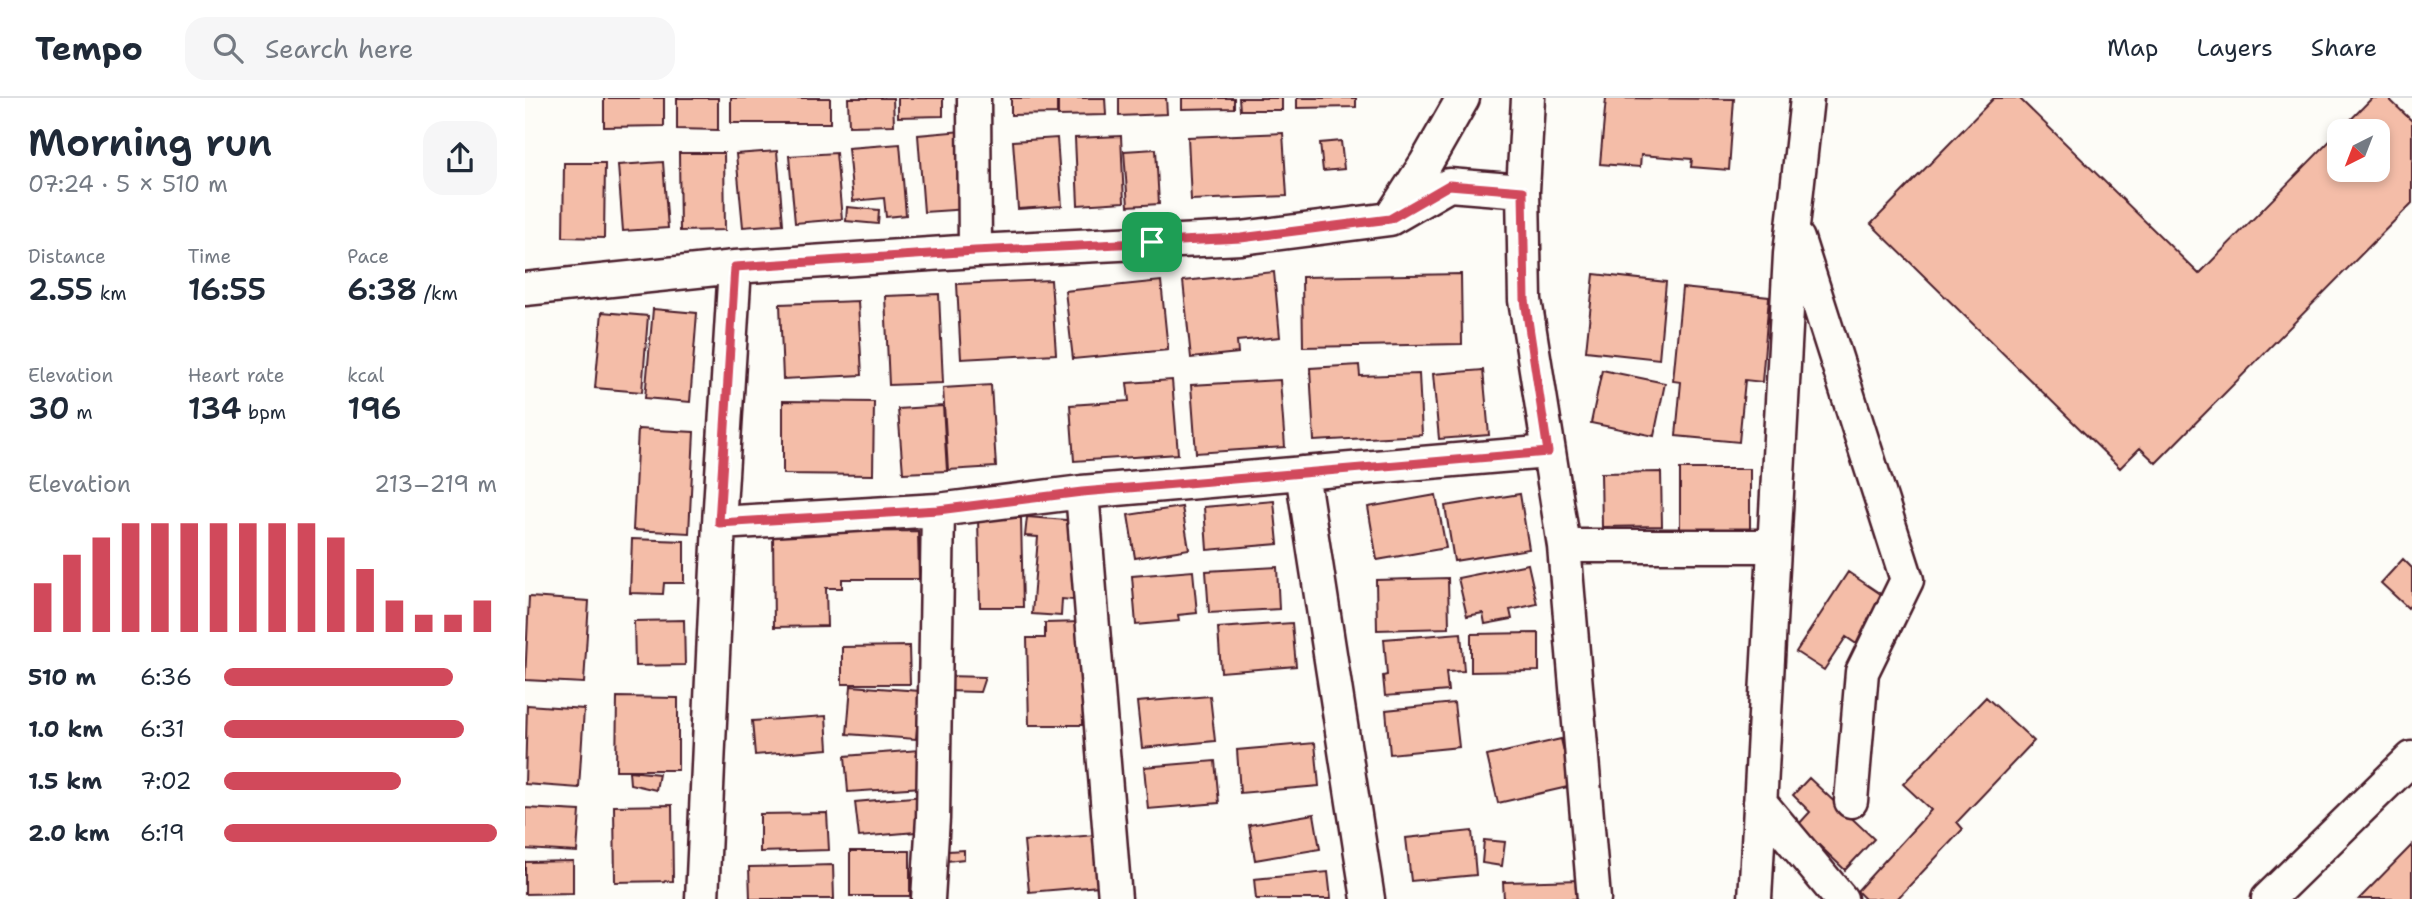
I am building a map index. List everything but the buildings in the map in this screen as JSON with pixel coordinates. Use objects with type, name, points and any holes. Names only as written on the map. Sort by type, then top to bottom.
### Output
[{"type":"street","points":[[974,98],[975,251]]},
{"type":"street","points":[[1390,219],[1463,98]]},
{"type":"street","points":[[1528,98],[1523,191],[1525,300],[1564,546],[1594,899]]},
{"type":"street","points":[[1755,899],[1794,223],[1807,98]]},
{"type":"street","points":[[525,289],[735,267],[975,251],[1241,238],[1390,219],[1449,185],[1523,191]]},
{"type":"street","points":[[1794,223],[1907,580],[1862,671],[1851,801]]},
{"type":"street","points":[[702,899],[719,523],[735,267]]},
{"type":"street","points":[[719,523],[938,510],[1082,492],[1548,452]]},
{"type":"street","points":[[1302,473],[1368,899]]},
{"type":"street","points":[[1082,492],[1115,899]]},
{"type":"street","points":[[928,899],[933,818],[938,510]]},
{"type":"street","points":[[1564,546],[1774,546]]},
{"type":"street","points":[[2268,899],[2412,758]]},
{"type":"street","points":[[1760,802],[1842,899]]},
{"type":"route","points":[[1449,185],[1523,191],[1525,300],[1548,452],[1082,492],[938,510],[719,523],[735,267],[1152,242],[1241,238],[1390,219],[1449,185]]}]
